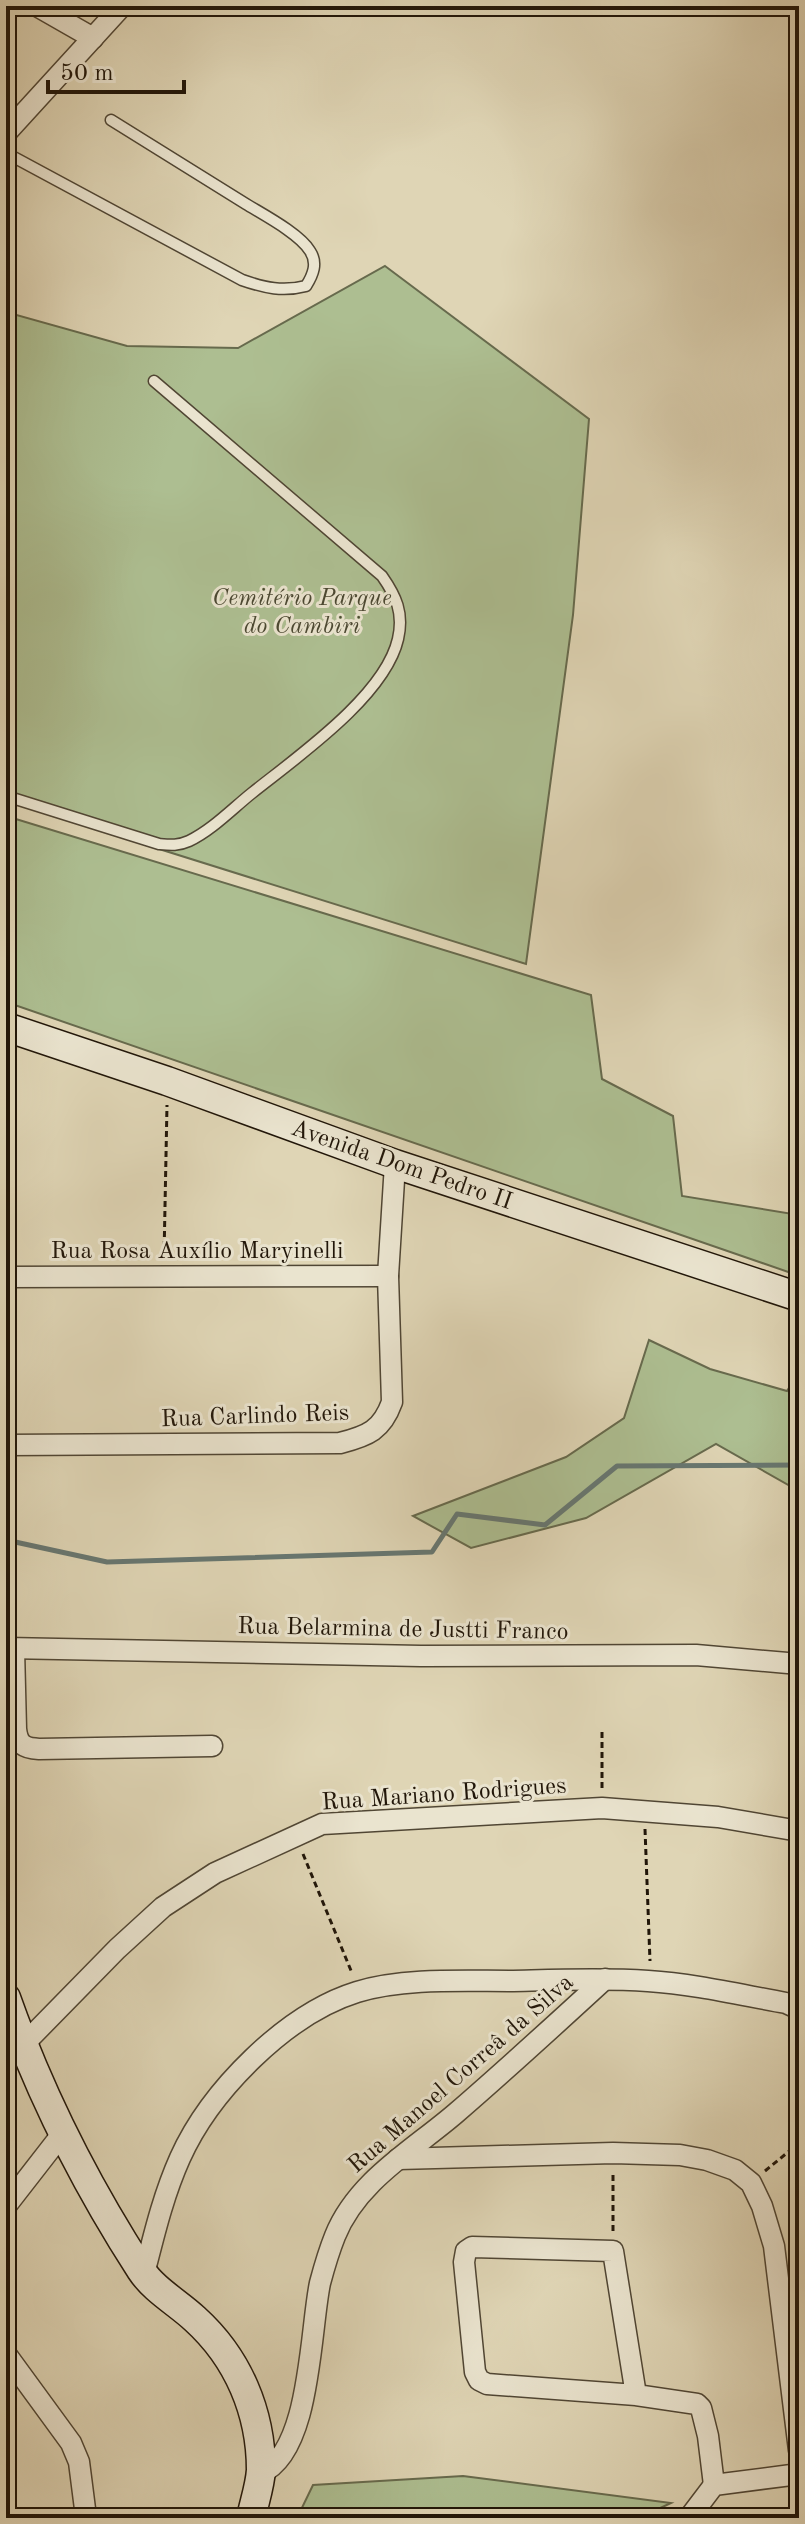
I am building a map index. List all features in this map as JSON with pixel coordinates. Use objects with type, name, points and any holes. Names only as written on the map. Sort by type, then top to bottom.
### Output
[{"type":"street","points":[[37,6],[93,38]]},
{"type":"street","points":[[6,133],[122,6]]},
{"type":"street","name":"Avenida Dom Pedro II","points":[[6,1027],[167,1081],[395,1164],[799,1297]]},
{"type":"street","name":"Rua Carlindo Reis","points":[[6,1445],[340,1443],[364,1437],[386,1420],[392,1402],[388,1276],[395,1164]]},
{"type":"street","name":"Rua Rosa Auxílio Maryinelli","points":[[6,1277],[388,1276]]},
{"type":"street","points":[[10,1649],[17,1740],[24,1747],[212,1746]]},
{"type":"street","name":"Rua Belarmina de Justti Franco","points":[[10,1649],[421,1656],[696,1655],[799,1664]]},
{"type":"street","name":"Rua Mariano Rodrigues","points":[[23,2045],[163,1907],[215,1873],[322,1824],[602,1808],[718,1817],[799,1831]]},
{"type":"street","points":[[144,2274],[161,2207],[181,2156],[207,2113],[279,2033],[321,2006],[359,1991],[421,1982],[605,1979],[651,1981],[786,2003],[799,2009]]},
{"type":"street","name":"Rua Manoel Correâ da Silva","points":[[261,2473],[277,2462],[293,2433],[303,2399],[320,2282],[334,2237],[347,2211],[372,2182],[454,2115],[605,1979]]},
{"type":"street","points":[[6,1998],[62,2134],[144,2274],[197,2321],[242,2379],[251,2404],[261,2473],[251,2518]]},
{"type":"street","points":[[6,2206],[62,2134]]},
{"type":"street","points":[[398,2159],[613,2153],[680,2155],[735,2170],[751,2183],[762,2206],[774,2246],[799,2450]]},
{"type":"street","points":[[636,2395],[613,2251],[472,2247],[466,2251],[464,2262],[475,2372],[479,2380],[487,2384],[636,2395],[691,2402],[701,2408],[714,2485],[689,2518]]},
{"type":"street","points":[[6,2354],[71,2443],[79,2462],[85,2509]]},
{"type":"street","points":[[714,2485],[799,2474]]},
{"type":"lane","points":[[6,153],[242,280],[265,288],[290,290],[306,286],[313,275],[314,263],[311,252],[301,241],[111,120]]},
{"type":"lane","points":[[6,796],[159,844],[176,846],[188,842],[311,746],[352,709],[383,672],[398,640],[400,614],[396,596],[382,576],[154,381]]},
{"type":"path","points":[[163,1278],[167,1081]]},
{"type":"path","points":[[602,1728],[602,1808]]},
{"type":"path","points":[[644,1811],[651,1981]]},
{"type":"path","points":[[295,1835],[359,1991]]},
{"type":"path","points":[[751,2183],[799,2143]]},
{"type":"path","points":[[613,2153],[613,2251]]},
{"type":"green space","name":"Cemitério Parque do Cambiri","points":[[385,266],[589,419],[573,615],[526,964],[6,801],[6,312],[127,346],[238,348]]},
{"type":"green space","points":[[6,816],[591,995],[602,1079],[673,1116],[682,1196],[799,1215],[797,1275],[6,1002]]},
{"type":"green space","points":[[649,1340],[710,1369],[787,1391],[799,1372],[799,1491],[716,1444],[586,1518],[471,1548],[413,1516],[566,1457],[624,1418]]},
{"type":"green space","points":[[463,2476],[671,2503],[639,2518],[297,2518],[313,2485]]},
{"type":"waterway","points":[[6,1540],[107,1562],[432,1552],[457,1514],[545,1525],[617,1466],[799,1465]]}]
